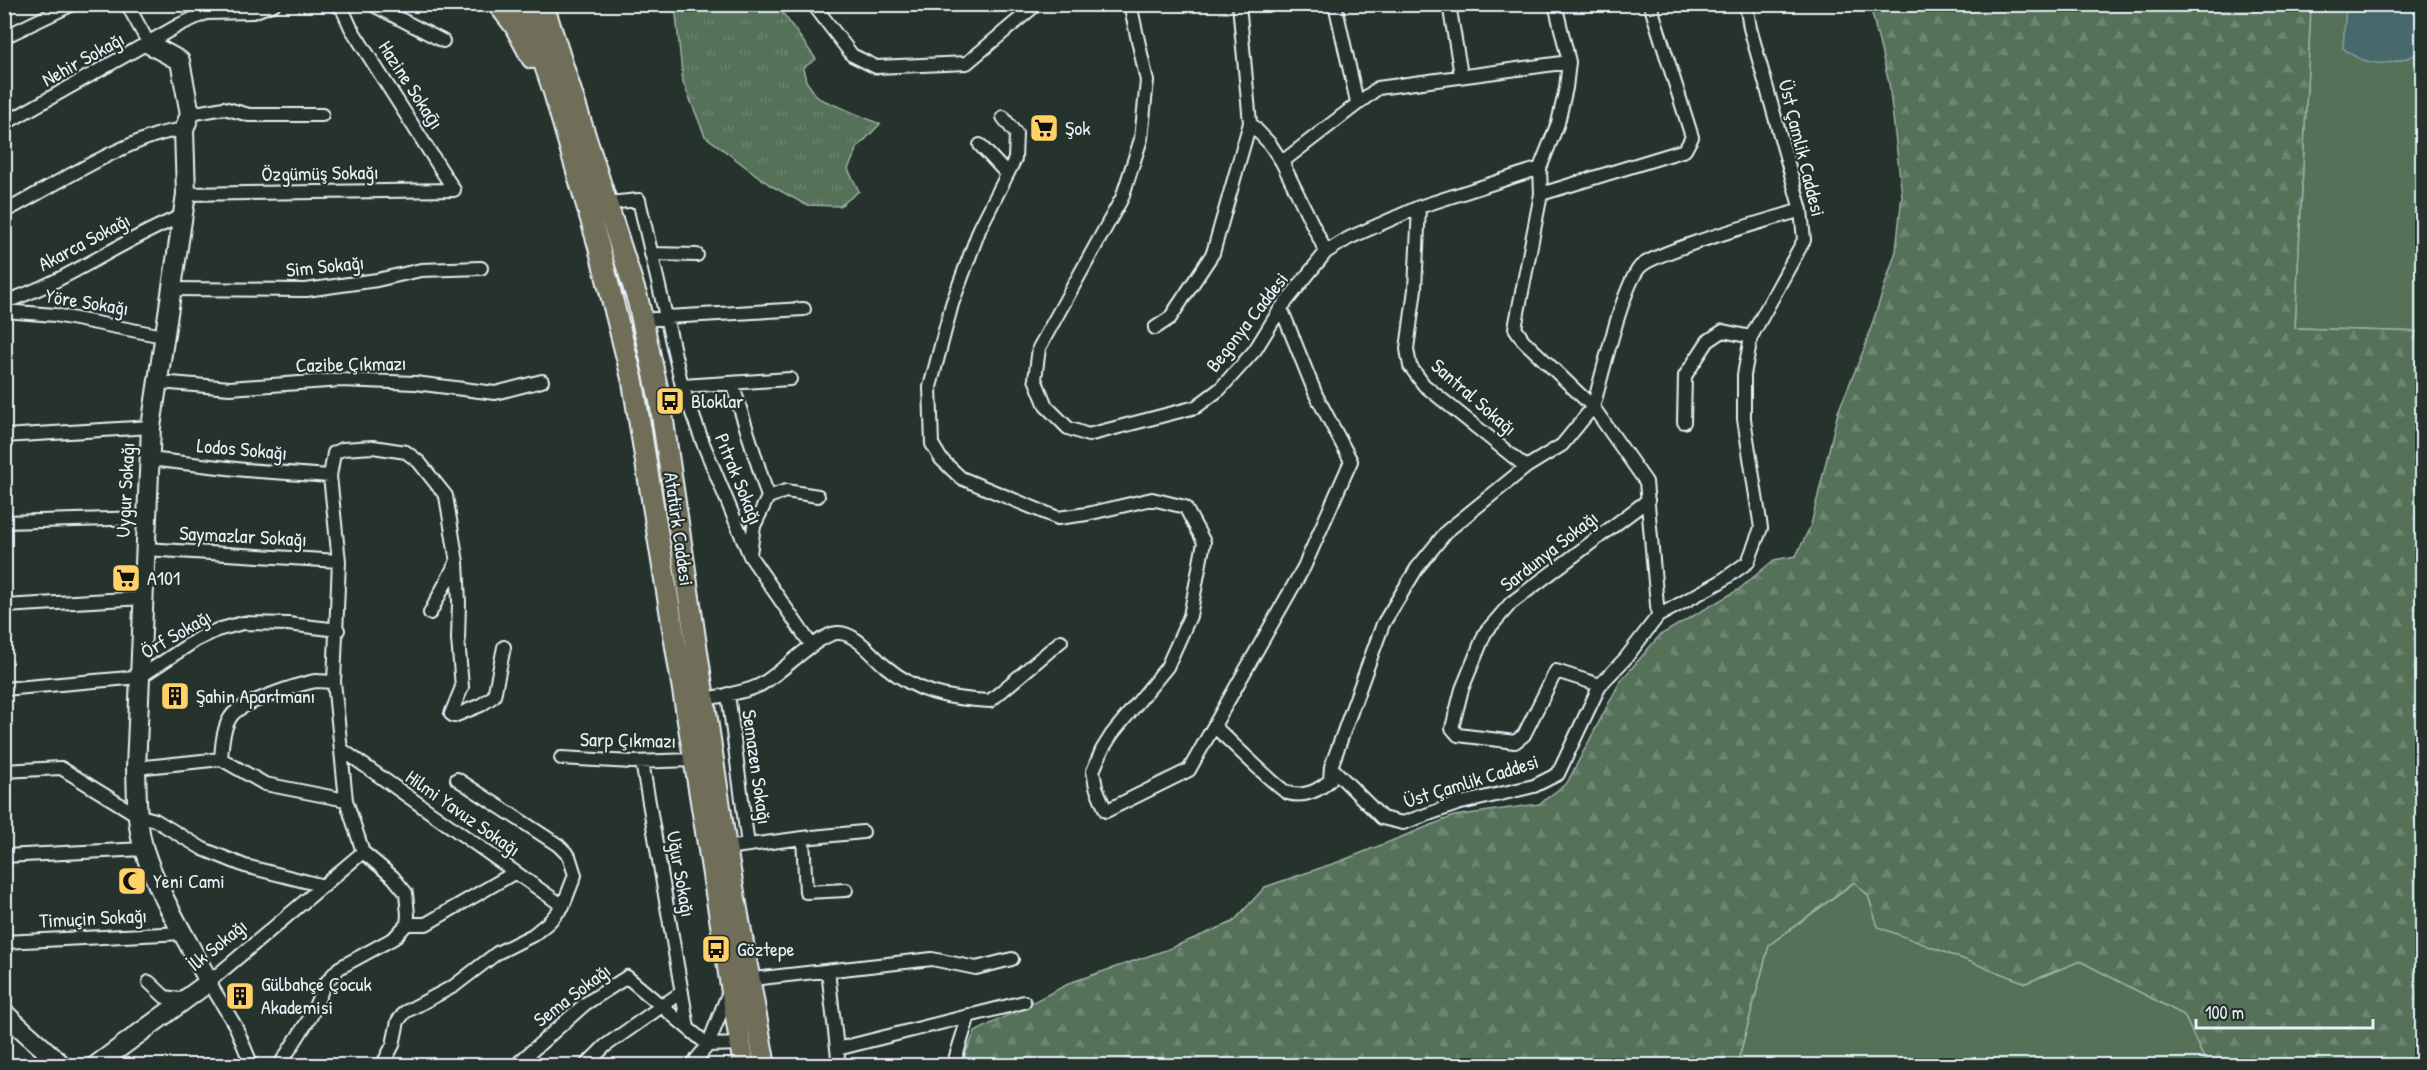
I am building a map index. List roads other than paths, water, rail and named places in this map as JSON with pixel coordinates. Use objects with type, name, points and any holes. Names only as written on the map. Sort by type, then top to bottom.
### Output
[{"type":"main road","points":[[498,4],[515,26],[553,89]]},
{"type":"main road","name":"Atatürk Caddesi","points":[[524,4],[553,89],[614,300],[633,382],[726,848],[739,982],[740,1044],[744,1065]]},
{"type":"main road","name":"Atatürk Caddesi","points":[[543,4],[609,203],[643,321],[660,401],[695,701],[694,760],[739,982],[765,1065]]},
{"type":"street","points":[[4,37],[73,4]]},
{"type":"street","points":[[127,4],[149,44],[181,24],[206,13],[253,12],[274,4]]},
{"type":"street","points":[[371,4],[443,41]]},
{"type":"street","points":[[813,4],[852,55],[876,67],[967,63],[1036,4]]},
{"type":"street","name":"Begonya Caddesi","points":[[1130,4],[1147,81],[1142,139],[1122,198],[1039,348],[1035,379],[1046,406],[1068,428],[1088,435],[1196,407],[1220,389],[1255,350],[1281,308],[1326,252],[1349,238],[1419,207],[1540,168]]},
{"type":"street","points":[[1155,328],[1170,318],[1214,253],[1250,123],[1239,4]]},
{"type":"street","points":[[1335,4],[1357,102]]},
{"type":"street","points":[[1449,4],[1461,75]]},
{"type":"street","points":[[1555,4],[1569,62],[1558,123],[1540,168],[1541,194],[1515,328],[1523,340],[1593,407],[1646,482],[1658,616]]},
{"type":"street","points":[[1541,194],[1686,150],[1692,137],[1650,4]]},
{"type":"street","name":"Üst Çamlik Caddesi","points":[[1331,767],[1382,818],[1403,823],[1457,804],[1534,786],[1558,774],[1600,686],[1625,659],[1658,616],[1720,582],[1748,562],[1761,528],[1744,419],[1744,375],[1751,337],[1804,240],[1801,210],[1750,28],[1746,4]]},
{"type":"street","name":"Hazine Sokaḡı","points":[[341,6],[356,37],[454,190]]},
{"type":"street","name":"Uygur Sokağı","points":[[149,44],[180,60],[187,122],[186,194],[151,427],[136,768],[137,815],[144,849],[183,933],[209,982]]},
{"type":"street","name":"Nehir Sokağı","points":[[4,124],[149,44]]},
{"type":"street","points":[[1282,162],[1378,88],[1569,62]]},
{"type":"street","points":[[4,212],[135,143],[225,108],[249,115],[322,116]]},
{"type":"street","points":[[1003,117],[1016,134],[1015,159],[980,228],[952,304],[930,387],[932,444],[941,459],[961,478],[1058,518],[1087,514],[1152,499],[1185,507],[1204,542],[1190,616],[1167,667],[1112,734],[1093,771],[1096,787],[1106,811],[1189,770],[1215,728],[1304,567],[1352,461],[1316,395],[1281,308]]},
{"type":"street","points":[[1250,123],[1270,144],[1282,162],[1326,252]]},
{"type":"street","points":[[980,146],[1007,174]]},
{"type":"street","name":"Özgümüş Sokağı","points":[[186,194],[454,190]]},
{"type":"street","name":"Pıtrak Sokağı","points":[[609,203],[639,201],[682,386],[750,556],[812,646]]},
{"type":"street","name":"Santral Sokağı","points":[[1419,207],[1415,289],[1407,349],[1410,366],[1425,385],[1526,467]]},
{"type":"street","points":[[1215,728],[1287,793],[1308,794],[1322,788],[1330,780],[1331,767],[1383,624],[1417,568],[1447,531],[1526,467],[1562,445],[1593,407],[1629,285],[1641,266],[1665,254],[1801,210]]},
{"type":"street","name":"Akarca Sokağı","points":[[4,302],[27,294],[147,230],[182,216]]},
{"type":"street","points":[[651,254],[697,255]]},
{"type":"street","name":"Sim Sokağı","points":[[172,289],[306,290],[377,280],[421,270],[481,268]]},
{"type":"street","points":[[643,321],[667,317],[804,309]]},
{"type":"street","name":"Yöre Sokağı","points":[[4,311],[55,315],[163,336]]},
{"type":"street","points":[[1684,422],[1685,376],[1708,341],[1722,331],[1751,337]]},
{"type":"street","name":"Cazibe Çıkmazı","points":[[159,382],[230,388],[341,380],[415,382],[495,393],[542,381]]},
{"type":"street","points":[[682,386],[790,380]]},
{"type":"street","name":"Pıtrak Sokağı","points":[[732,383],[768,497]]},
{"type":"street","points":[[4,436],[151,427]]},
{"type":"street","points":[[279,1065],[311,1016],[324,985],[339,968],[394,938],[407,924],[406,892],[393,877],[363,852],[346,800],[334,682],[338,630],[339,561],[330,476],[334,453],[343,449],[372,447],[406,452],[419,462],[446,496],[457,562],[458,639],[462,687],[451,714],[454,716],[482,705],[494,696],[499,684],[504,648]]},
{"type":"street","name":"Lodos Sokağı","points":[[149,459],[245,470],[330,476]]},
{"type":"street","points":[[750,556],[754,526],[768,497],[786,490],[818,496]]},
{"type":"street","name":"Sardunya Sokağı","points":[[1600,686],[1556,671],[1524,735],[1515,741],[1458,735],[1452,728],[1462,689],[1485,633],[1511,603],[1648,500]]},
{"type":"street","points":[[4,522],[146,518]]},
{"type":"street","name":"Saymazlar Sokağı","points":[[145,549],[339,561]]},
{"type":"street","points":[[430,613],[457,562]]},
{"type":"street","points":[[4,606],[144,598]]},
{"type":"street","name":"Örf Sokağı","points":[[140,677],[196,640],[217,630],[243,623],[288,624],[338,630]]},
{"type":"street","points":[[695,701],[759,686],[812,646],[836,633],[850,635],[899,678],[926,692],[952,699],[990,700],[1061,641]]},
{"type":"street","points":[[4,689],[140,677]]},
{"type":"street","points":[[221,759],[224,734],[233,715],[243,707],[302,684],[318,681],[334,682]]},
{"type":"street","name":"Semazen Sokağı","points":[[728,694],[748,845]]},
{"type":"street","name":"Hilmi Yavuz Sokağı","points":[[341,750],[563,906]]},
{"type":"street","name":"Sarp Çıkmazı","points":[[561,758],[642,762],[694,760]]},
{"type":"street","points":[[136,768],[221,759],[266,784],[346,800]]},
{"type":"street","name":"Uğur Sokağı","points":[[642,762],[688,1028]]},
{"type":"street","points":[[4,771],[61,768],[137,815],[155,820],[203,849],[245,866],[324,886]]},
{"type":"street","name":"Hilmi Yavuz Sokağı","points":[[382,1065],[393,1045],[398,1021],[405,1012],[454,986],[497,953],[533,935],[563,906],[575,875],[569,856],[558,845],[457,778]]},
{"type":"street","points":[[726,848],[863,832]]},
{"type":"street","points":[[803,838],[806,892],[846,890]]},
{"type":"street","points":[[4,856],[144,849]]},
{"type":"street","name":"İlk Sokağı","points":[[95,1065],[209,982],[363,852]]},
{"type":"street","points":[[407,924],[426,924],[514,873]]},
{"type":"street","name":"Timuçin Sokağı","points":[[4,942],[183,933]]},
{"type":"street","points":[[691,1065],[708,1045],[739,982],[932,959],[976,968],[1012,959]]},
{"type":"street","points":[[828,971],[839,1065]]},
{"type":"street","name":"Sema Sokağı","points":[[514,1065],[585,1004],[627,977],[708,1045]]},
{"type":"street","points":[[149,982],[165,997],[185,1000]]},
{"type":"street","points":[[209,982],[236,1027],[252,1065]]},
{"type":"street","points":[[585,1065],[660,1005],[682,992]]},
{"type":"street","points":[[837,1049],[1024,1002]]},
{"type":"street","points":[[4,1013],[63,1065]]},
{"type":"street","points":[[953,1065],[969,1015]]},
{"type":"street","points":[[708,1045],[740,1044]]},
{"type":"water","points":[[2346,5],[2422,5],[2422,52],[2402,60],[2382,63],[2362,60],[2353,55],[2343,48]]},
{"type":"place","name":"Şok","points":[[1044,128]]},
{"type":"place","name":"Bloklar","points":[[670,401]]},
{"type":"place","name":"A101","points":[[126,578]]},
{"type":"place","name":"Şahin Apartmanı","points":[[175,696]]},
{"type":"place","name":"Yeni Cami","points":[[132,881]]},
{"type":"place","name":"Göztepe","points":[[716,949]]},
{"type":"place","name":"Gülbahçe Çocuk Akademisi","points":[[240,996]]}]
